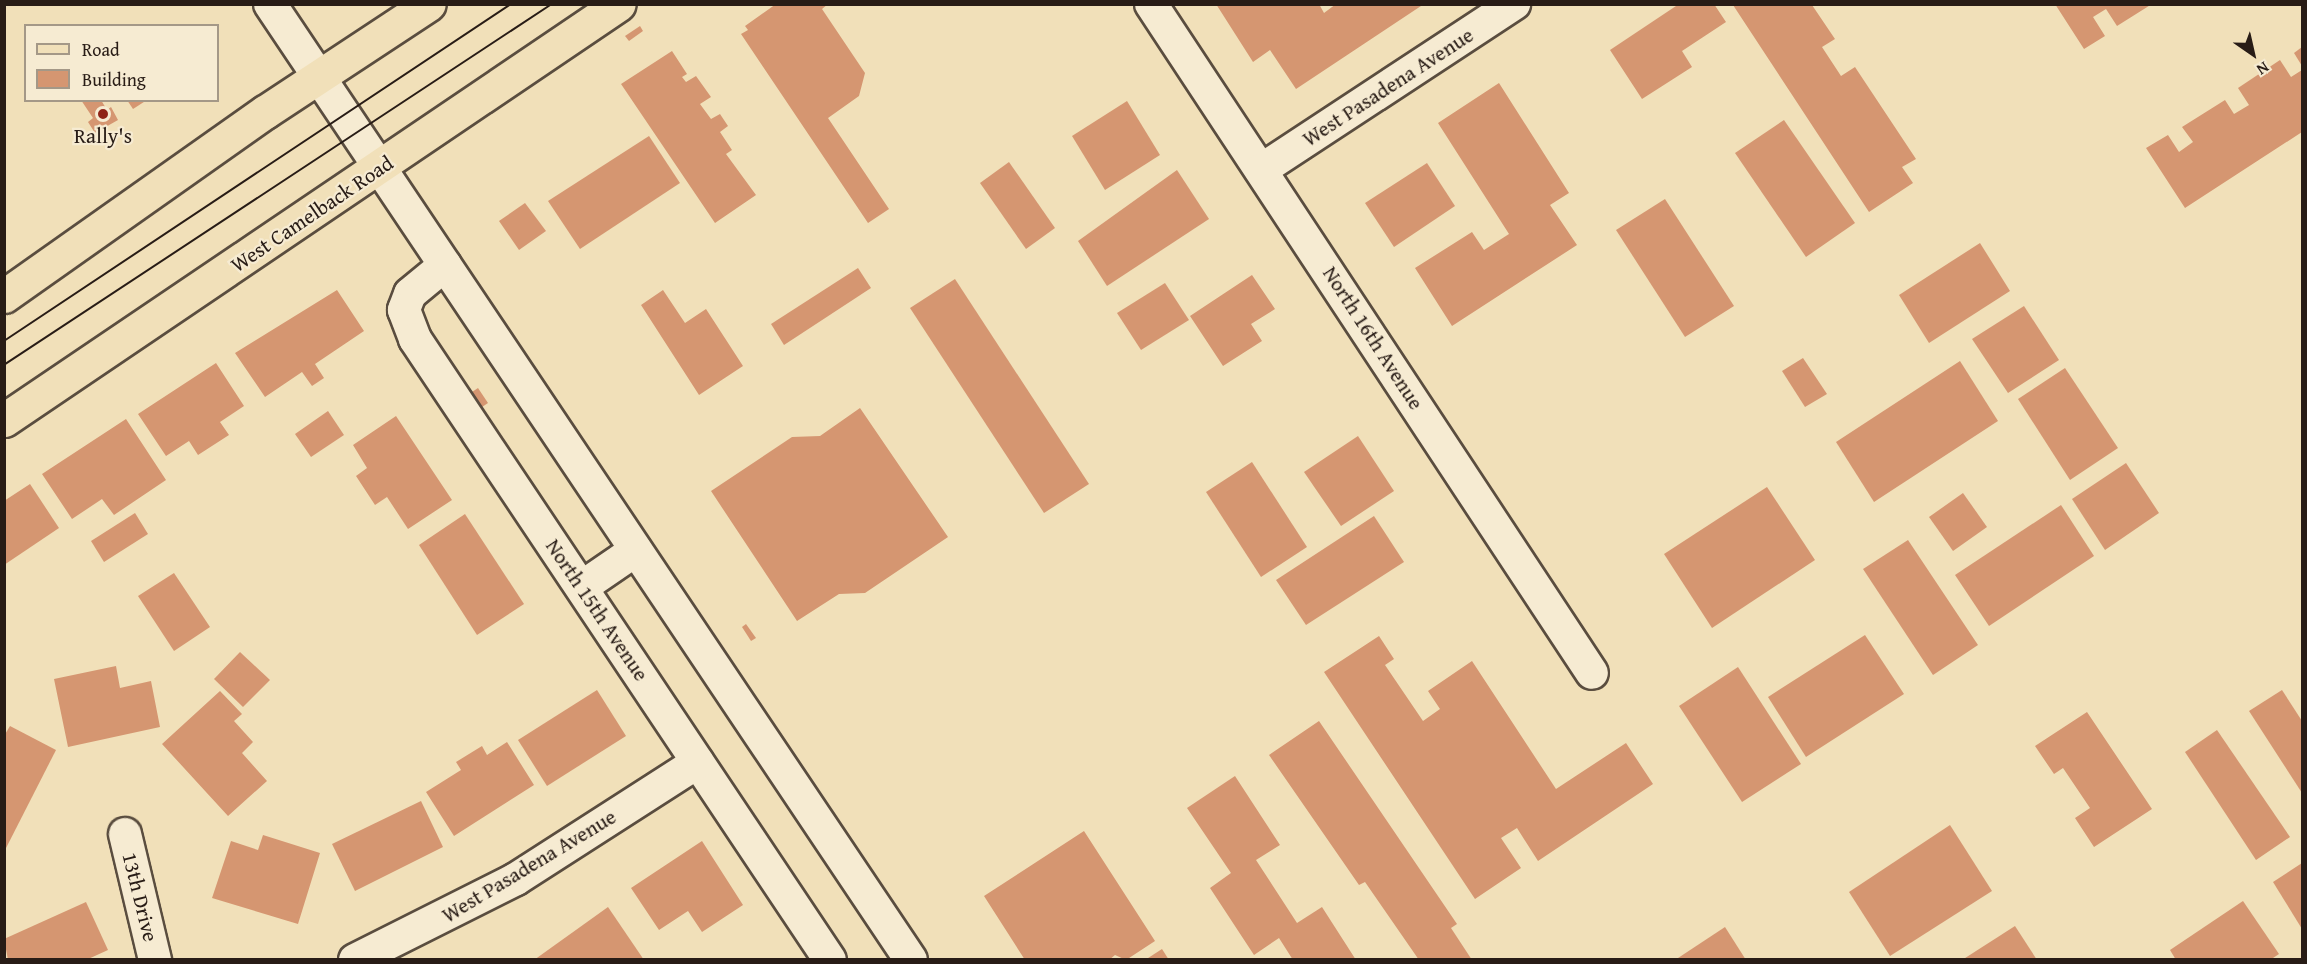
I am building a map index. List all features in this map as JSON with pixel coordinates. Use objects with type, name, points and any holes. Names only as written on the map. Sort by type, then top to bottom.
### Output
[{"type":"main road","points":[[4,296],[319,77],[429,4]]},
{"type":"main road","name":"West Camelback Road","points":[[4,420],[380,168],[619,4]]},
{"type":"street","points":[[270,4],[911,960]]},
{"type":"street","name":"North 16th Avenue","points":[[1151,4],[1592,674]]},
{"type":"street","name":"West Pasadena Avenue","points":[[1261,170],[1514,4]]},
{"type":"street","name":"North 15th Avenue","points":[[446,265],[410,294],[404,310],[416,339],[830,960]]},
{"type":"street","points":[[582,587],[636,550]]},
{"type":"street","name":"West Pasadena Avenue","points":[[356,960],[516,879],[698,762]]},
{"type":"street","name":"13th Drive","points":[[125,834],[155,960]]},
{"type":"building","points":[[776,4],[828,4],[822,9],[865,73],[859,96],[828,118],[889,209],[868,223],[741,34],[748,30],[745,26]]},
{"type":"building","points":[[1216,4],[1319,4],[1324,13],[1336,4],[1424,4],[1296,89],[1270,50],[1253,62]]},
{"type":"building","points":[[1679,4],[1714,4],[1726,22],[1682,51],[1692,67],[1642,99],[1610,50]]},
{"type":"building","points":[[2055,4],[2152,4],[2117,26],[2106,9],[2093,17],[2105,36],[2084,49]]},
{"type":"building","points":[[1733,5],[1812,5],[1835,39],[1822,47],[1841,76],[1855,67],[1916,159],[1902,167],[1913,183],[1869,212]]},
{"type":"building","points":[[640,26],[643,31],[629,41],[625,36]]},
{"type":"building","points":[[2302,47],[2302,66],[2294,53]]},
{"type":"building","points":[[672,51],[687,74],[682,77],[686,82],[696,76],[711,97],[700,104],[711,119],[720,114],[728,126],[720,132],[732,150],[726,154],[756,195],[715,223],[621,84]]},
{"type":"building","points":[[2280,60],[2291,77],[2302,70],[2302,132],[2185,208],[2146,148],[2168,135],[2179,152],[2193,142],[2182,127],[2225,100],[2234,114],[2249,105],[2238,88]]},
{"type":"building","points":[[1499,83],[1569,193],[1550,205],[1577,245],[1452,326],[1415,268],[1472,232],[1484,250],[1509,234],[1438,123]]},
{"type":"building","points":[[1127,101],[1160,155],[1105,190],[1072,136]]},
{"type":"building","name":"Rally's","points":[[82,102],[102,102],[107,110],[111,107],[118,120],[95,133],[88,122],[93,118]]},
{"type":"building","points":[[128,102],[144,102],[133,109]]},
{"type":"building","points":[[1784,120],[1855,223],[1806,257],[1735,153]]},
{"type":"building","points":[[649,136],[680,183],[580,249],[548,201]]},
{"type":"building","points":[[1009,162],[1055,228],[1026,249],[980,183]]},
{"type":"building","points":[[1427,163],[1455,206],[1394,247],[1365,203]]},
{"type":"building","points":[[1177,170],[1209,219],[1107,286],[1078,241]]},
{"type":"building","points":[[1665,199],[1734,306],[1685,337],[1616,230]]},
{"type":"building","points":[[525,203],[546,231],[519,250],[499,221]]},
{"type":"building","points":[[1980,243],[2010,291],[1929,343],[1899,295]]},
{"type":"building","points":[[858,268],[871,288],[784,345],[771,324]]},
{"type":"building","points":[[1252,275],[1275,309],[1251,324],[1262,341],[1223,366],[1190,316]]},
{"type":"building","points":[[955,279],[1089,484],[1044,513],[910,308]]},
{"type":"building","points":[[1165,283],[1189,320],[1141,350],[1117,313]]},
{"type":"building","points":[[337,290],[364,331],[315,364],[324,378],[312,386],[302,372],[265,397],[235,353]]},
{"type":"building","points":[[663,290],[685,323],[706,309],[743,366],[699,395],[641,305]]},
{"type":"building","points":[[2024,306],[2059,360],[2008,393],[1972,339]]},
{"type":"building","points":[[1803,358],[1827,394],[1805,407],[1782,371]]},
{"type":"building","points":[[1960,361],[1998,421],[1874,502],[1836,442]]},
{"type":"building","points":[[216,363],[244,406],[220,422],[229,435],[198,455],[189,441],[166,456],[138,414]]},
{"type":"building","points":[[2065,368],[2118,448],[2070,480],[2018,399]]},
{"type":"building","points":[[478,388],[488,403],[482,407],[472,392]]},
{"type":"building","points":[[860,408],[948,537],[865,593],[839,594],[797,621],[711,491],[792,437],[820,436]]},
{"type":"building","points":[[328,411],[344,435],[311,457],[295,434]]},
{"type":"building","points":[[396,416],[452,500],[408,529],[387,497],[375,505],[356,476],[367,468],[353,445]]},
{"type":"building","points":[[126,419],[166,480],[114,515],[102,499],[72,519],[42,474]]},
{"type":"building","points":[[1358,436],[1394,491],[1341,526],[1304,472]]},
{"type":"building","points":[[1252,462],[1307,547],[1261,577],[1206,492]]},
{"type":"building","points":[[2126,463],[2159,513],[2105,550],[2072,499]]},
{"type":"building","points":[[30,484],[59,528],[4,565],[4,501]]},
{"type":"building","points":[[1767,487],[1815,560],[1712,628],[1664,554]]},
{"type":"building","points":[[1963,493],[1987,527],[1953,551],[1929,517]]},
{"type":"building","points":[[2061,505],[2094,556],[1989,626],[1955,575]]},
{"type":"building","points":[[135,513],[148,534],[104,562],[91,541]]},
{"type":"building","points":[[465,514],[524,604],[477,635],[419,545]]},
{"type":"building","points":[[1374,516],[1404,562],[1306,625],[1276,580]]},
{"type":"building","points":[[1908,540],[1978,645],[1933,675],[1863,569]]},
{"type":"building","points":[[174,573],[210,627],[174,651],[138,596]]},
{"type":"building","points":[[746,624],[756,638],[751,641],[742,627]]},
{"type":"building","points":[[1865,635],[1904,694],[1806,757],[1768,697]]},
{"type":"building","points":[[1379,636],[1394,659],[1385,665],[1423,721],[1440,709],[1428,691],[1472,661],[1556,789],[1626,743],[1653,784],[1538,861],[1517,828],[1501,838],[1521,868],[1475,899],[1324,672]]},
{"type":"building","points":[[240,652],[270,680],[243,707],[214,679]]},
{"type":"building","points":[[116,666],[120,688],[151,681],[160,727],[68,747],[54,679]]},
{"type":"building","points":[[1738,667],[1801,764],[1742,802],[1679,706]]},
{"type":"building","points":[[597,690],[626,736],[547,786],[518,740]]},
{"type":"building","points":[[2282,690],[2302,721],[2302,793],[2249,711]]},
{"type":"building","points":[[220,691],[242,714],[234,721],[253,742],[242,753],[267,781],[228,816],[162,744]]},
{"type":"building","points":[[2087,712],[2152,809],[2094,847],[2075,818],[2090,808],[2063,768],[2054,774],[2035,746]]},
{"type":"building","points":[[1319,721],[1457,924],[1451,928],[1472,960],[1419,960],[1365,882],[1359,885],[1269,755]]},
{"type":"building","points":[[10,726],[56,750],[4,852],[4,736]]},
{"type":"building","points":[[2217,730],[2290,837],[2256,860],[2185,752]]},
{"type":"building","points":[[507,742],[534,785],[454,836],[426,792],[461,770],[456,762],[482,746],[487,755]]},
{"type":"building","points":[[1235,776],[1280,845],[1256,860],[1297,923],[1322,907],[1356,960],[1293,960],[1279,938],[1254,955],[1210,888],[1231,873],[1187,808]]},
{"type":"building","points":[[421,801],[443,847],[355,891],[332,844]]},
{"type":"building","points":[[1950,825],[1992,891],[1890,956],[1849,892]]},
{"type":"building","points":[[1084,831],[1155,941],[1126,960],[1115,955],[1109,960],[1025,960],[984,896]]},
{"type":"building","points":[[263,835],[320,853],[298,924],[212,898],[231,841],[258,850]]},
{"type":"building","points":[[702,841],[743,905],[702,932],[688,911],[659,930],[631,888]]},
{"type":"building","points":[[2302,863],[2302,929],[2273,882]]},
{"type":"building","points":[[2243,901],[2279,954],[2270,960],[2176,960],[2170,950]]},
{"type":"building","points":[[86,902],[108,950],[86,960],[8,960],[4,939]]},
{"type":"building","points":[[608,907],[644,960],[534,960]]},
{"type":"building","points":[[2015,926],[2037,960],[1962,960]]},
{"type":"building","points":[[1725,927],[1746,960],[1675,960]]},
{"type":"building","points":[[1162,949],[1169,960],[1145,960]]},
{"type":"tram line","points":[[4,341],[511,4]]},
{"type":"tram line","points":[[4,365],[552,4]]},
{"type":"place","name":"Rally's","points":[[103,114]]}]
